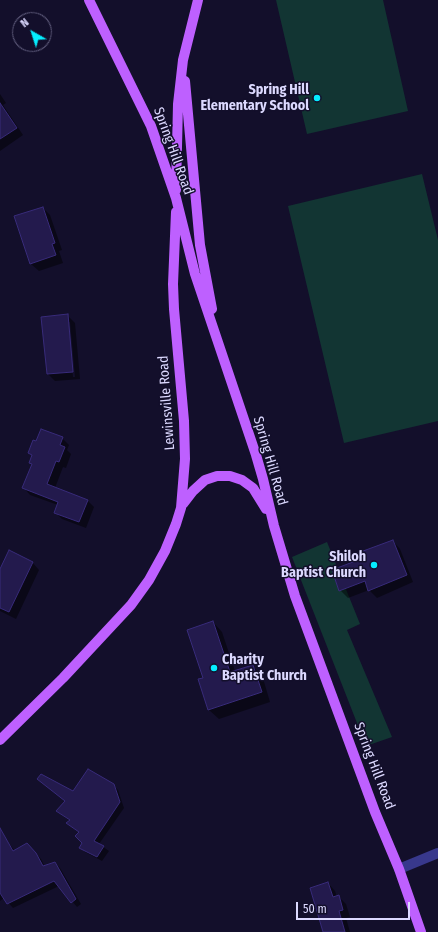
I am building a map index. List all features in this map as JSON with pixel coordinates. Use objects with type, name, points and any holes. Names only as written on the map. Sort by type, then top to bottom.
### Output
[{"type":"main road","name":"Spring Hill Road","points":[[89,0],[151,126],[176,198],[195,274],[256,454],[274,526],[295,596],[373,805],[399,869],[421,932]]},
{"type":"main road","name":"Lewinsville Road","points":[[0,740],[63,678],[131,605],[149,580],[165,551],[181,508],[185,460],[184,421],[174,290],[176,120],[183,60],[198,0]]},
{"type":"main road","points":[[183,60],[200,245],[219,344]]},
{"type":"main road","points":[[181,508],[193,491],[205,480],[217,476],[230,476],[242,480],[253,488],[262,500],[274,526]]},
{"type":"street","points":[[399,869],[438,853]]},
{"type":"green space","points":[[276,0],[383,0],[408,111],[307,134]]},
{"type":"green space","points":[[422,174],[438,240],[438,421],[344,443],[288,206]]},
{"type":"green space","points":[[327,542],[360,624],[347,630],[392,737],[366,746],[292,557]]},
{"type":"building","points":[[0,103],[17,128],[0,139]]},
{"type":"building","points":[[43,207],[55,243],[52,244],[56,255],[30,264],[14,216]]},
{"type":"building","points":[[68,314],[73,372],[47,374],[41,317]]},
{"type":"building","points":[[41,429],[63,437],[60,445],[65,447],[59,462],[56,461],[47,484],[88,500],[79,522],[54,513],[58,502],[22,488],[32,464],[29,463],[32,455],[28,453],[33,440],[36,441]]},
{"type":"building","name":"Shiloh Baptist Church","points":[[393,540],[407,575],[368,591],[365,581],[339,591],[332,570],[358,560],[355,554]]},
{"type":"building","points":[[9,550],[33,562],[9,612],[0,608],[0,569]]},
{"type":"building","name":"Charity Baptist Church","points":[[213,621],[230,672],[253,665],[262,692],[208,710],[198,679],[203,678],[187,630]]},
{"type":"building","points":[[88,769],[114,784],[120,802],[94,841],[104,846],[97,857],[79,848],[82,843],[75,836],[79,832],[66,823],[70,820],[56,811],[65,801],[37,779],[41,774],[73,791]]},
{"type":"building","points":[[0,828],[13,851],[27,843],[36,853],[43,866],[55,862],[76,899],[71,903],[54,881],[7,904],[0,893]]},
{"type":"building","points":[[328,882],[333,897],[339,895],[343,910],[339,911],[345,932],[323,932],[310,888]]},
{"type":"place","name":"Spring Hill Elementary School","points":[[317,98]]},
{"type":"place","name":"Shiloh Baptist Church","points":[[374,565]]},
{"type":"place","name":"Charity Baptist Church","points":[[214,668]]}]
